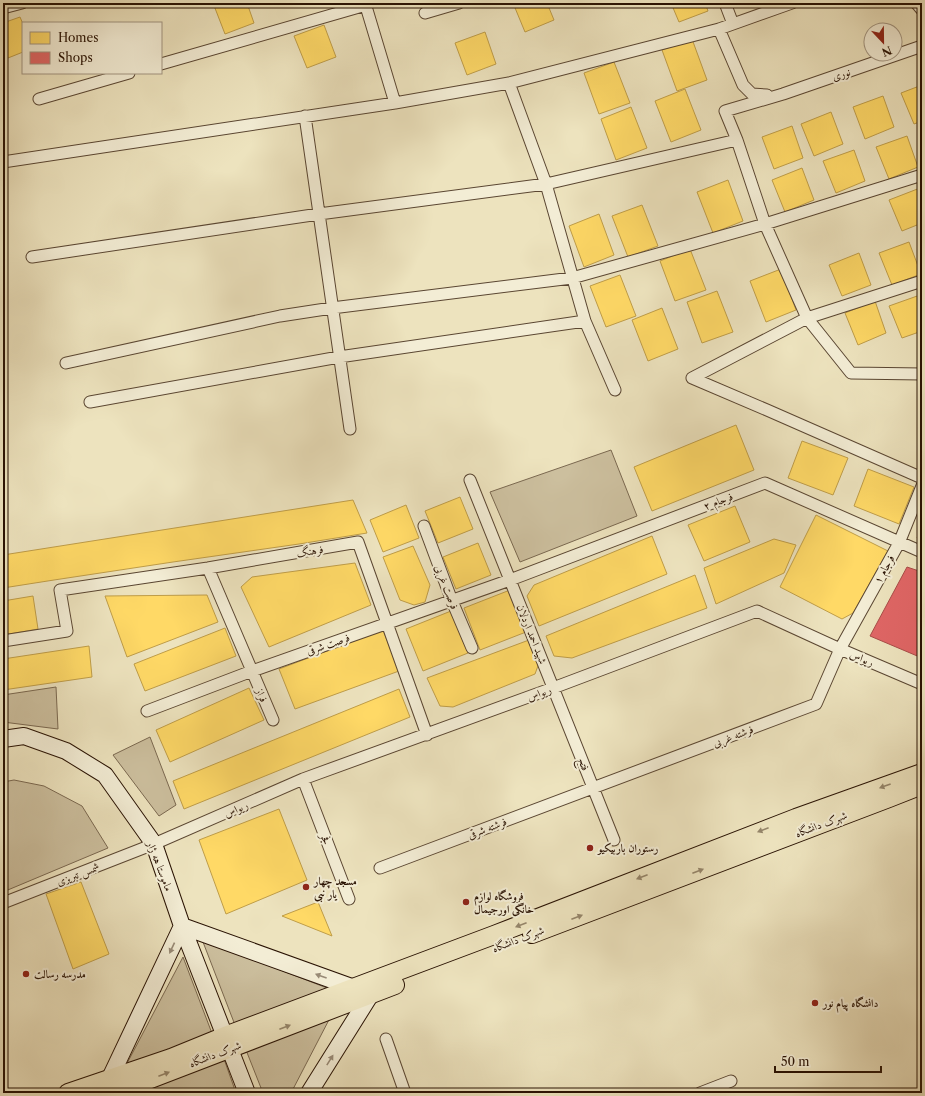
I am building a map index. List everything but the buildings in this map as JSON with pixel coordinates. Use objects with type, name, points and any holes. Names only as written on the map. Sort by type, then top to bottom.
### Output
[{"type":"main road","name":"ماموستا هه ژار","points":[[3,739],[24,736],[66,751],[105,775],[154,844],[182,926],[247,1093]]},
{"type":"main road","points":[[227,1042],[352,988],[494,935],[796,818],[922,772]]},
{"type":"main road","name":"شهرک دانشگاه","points":[[68,1093],[116,1089],[227,1042],[371,994],[922,785]]},
{"type":"main road","points":[[116,1089],[182,926],[371,994],[309,1093]]},
{"type":"street","points":[[3,8],[22,3]]},
{"type":"street","points":[[425,13],[459,3]]},
{"type":"street","points":[[725,3],[733,24]]},
{"type":"street","points":[[3,162],[395,103],[509,83],[719,29],[792,3]]},
{"type":"street","points":[[916,3],[922,10]]},
{"type":"street","points":[[162,64],[365,4],[395,103]]},
{"type":"street","points":[[719,29],[743,85],[752,94],[775,96]]},
{"type":"street","name":"نوری","points":[[737,140],[725,111],[775,96],[922,46]]},
{"type":"street","points":[[39,99],[126,74]]},
{"type":"street","points":[[509,83],[546,184],[585,321],[614,390]]},
{"type":"street","points":[[305,116],[350,429]]},
{"type":"street","points":[[32,257],[319,214],[546,184],[737,140],[765,224],[807,318],[851,373],[922,374]]},
{"type":"street","points":[[66,363],[280,316],[332,308],[572,278],[765,224],[922,175]]},
{"type":"street","points":[[922,281],[807,318],[692,378],[922,478]]},
{"type":"street","points":[[90,402],[340,357],[585,321]]},
{"type":"street","points":[[470,480],[510,580]]},
{"type":"street","name":"فرجام ۲","points":[[510,580],[765,483],[922,552]]},
{"type":"street","name":"فرجام ۱","points":[[840,649],[899,543],[922,486]]},
{"type":"street","name":"فرصت غربی","points":[[424,526],[452,601],[472,648]]},
{"type":"street","name":"فرهنگ","points":[[3,641],[67,631],[60,590],[208,568],[358,542],[427,735]]},
{"type":"street","name":"فراز","points":[[208,568],[273,720]]},
{"type":"street","name":"فرصت شرقی","points":[[147,711],[252,671],[510,580]]},
{"type":"street","name":"شهید احمد اردلان","points":[[510,580],[553,688]]},
{"type":"street","name":"ریواس","points":[[154,844],[303,779],[427,735],[757,611],[922,684]]},
{"type":"street","name":"فرشته غربی","points":[[593,788],[816,704],[840,649]]},
{"type":"street","name":"فتح","points":[[553,688],[614,840]]},
{"type":"street","name":"فجر","points":[[303,779],[349,899]]},
{"type":"street","name":"فرشته شرقی","points":[[380,868],[593,788]]},
{"type":"street","name":"شمس تبریزی","points":[[3,903],[154,844]]},
{"type":"street","points":[[386,1039],[405,1093]]},
{"type":"street","points":[[700,1093],[731,1081]]},
{"type":"shaded area","points":[[611,450],[637,516],[520,562],[490,492]]},
{"type":"shaded area","points":[[56,687],[58,729],[3,722],[3,695]]},
{"type":"shaded area","points":[[150,737],[176,805],[159,816],[113,755]]},
{"type":"shaded area","points":[[14,780],[44,786],[82,806],[108,848],[3,892],[3,782]]},
{"type":"shaded area","points":[[203,942],[226,949],[327,988],[235,1025]]},
{"type":"shaded area","points":[[183,957],[213,1036],[123,1071]]},
{"type":"shaded area","points":[[332,1014],[291,1093],[263,1093],[246,1050]]},
{"type":"shaded area","points":[[224,1059],[236,1093],[144,1093],[139,1091]]},
{"type":"place","name":"رستوران باربیکیو","points":[[590,848]]},
{"type":"place","name":"مسجد چهار یار نبی","points":[[306,887]]},
{"type":"place","name":"فروشگاه لوازم خانگی اورجیمال","points":[[466,902]]},
{"type":"place","name":"مدرسه رسالت","points":[[26,974]]},
{"type":"place","name":"دانشگاه پیام نور","points":[[815,1003]]}]
